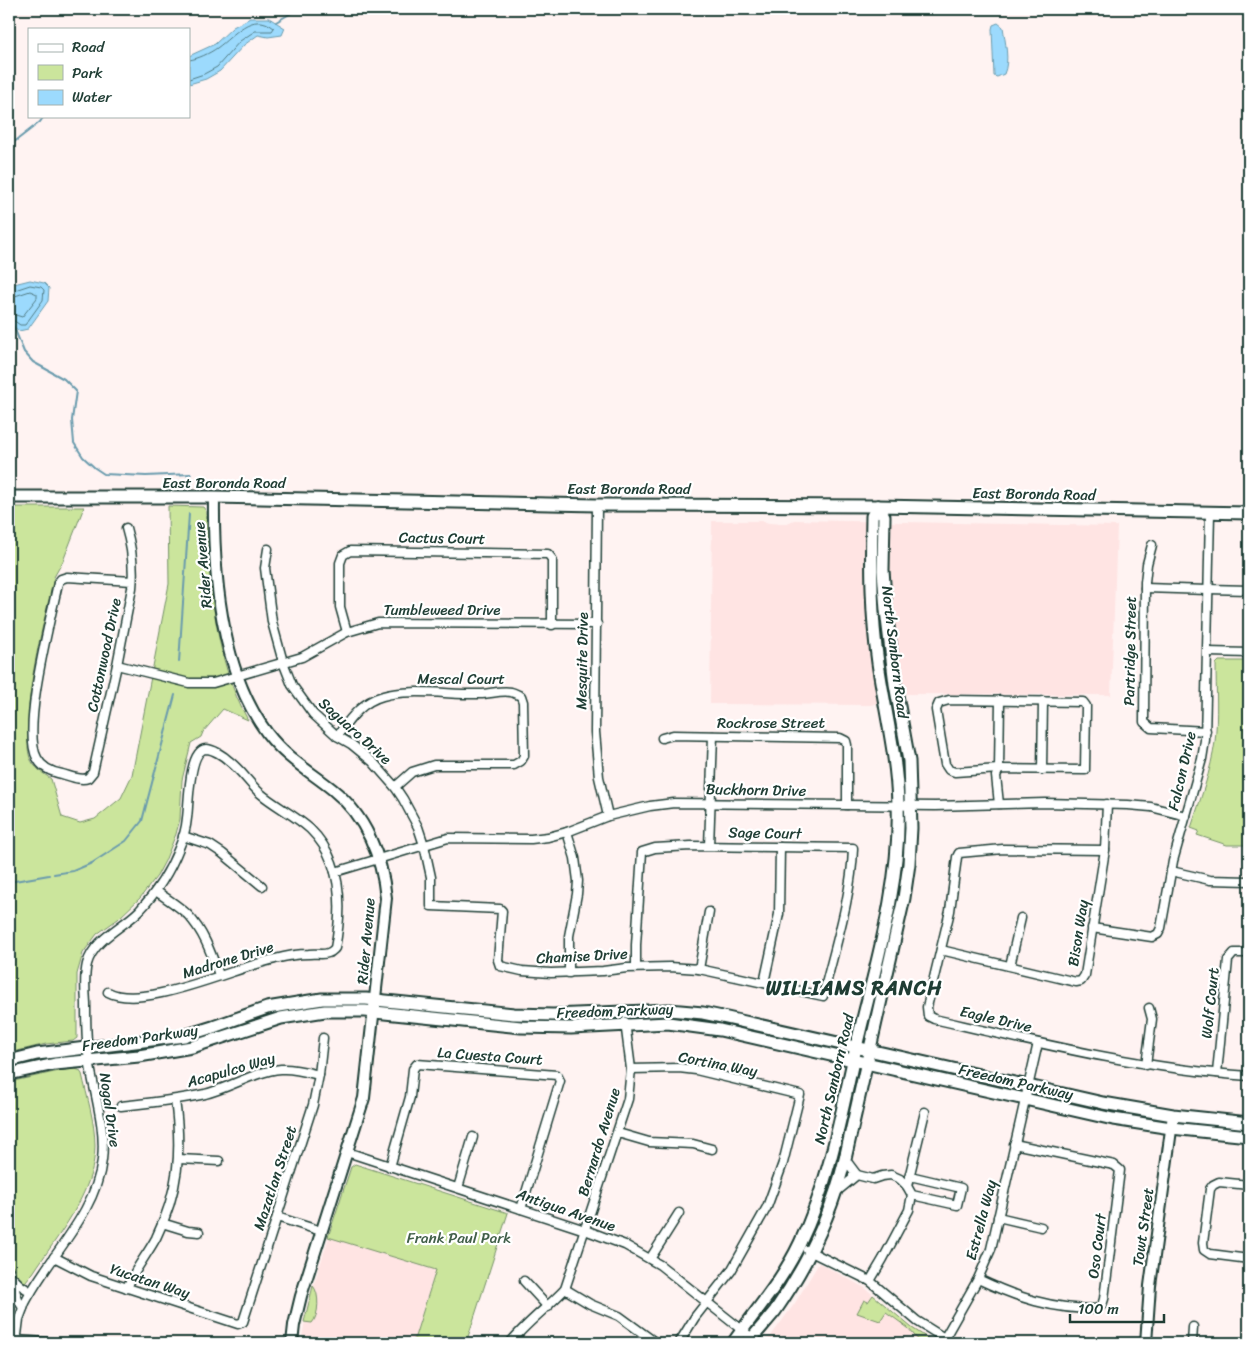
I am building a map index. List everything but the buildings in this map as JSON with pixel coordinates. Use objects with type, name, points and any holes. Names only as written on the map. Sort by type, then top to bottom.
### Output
[{"type":"main road","name":"East Boronda Road","points":[[9,497],[214,497],[1249,513]]},
{"type":"main road","name":"North Sanborn Road","points":[[732,1343],[765,1302],[800,1245],[818,1202],[829,1169],[894,875],[897,852],[898,805],[894,753],[878,664],[872,603],[872,516],[878,506]]},
{"type":"main road","name":"North Sanborn Road","points":[[750,1341],[785,1296],[822,1228],[835,1193],[845,1159],[904,898],[910,846],[909,761],[889,648],[883,570],[884,518],[878,506]]},
{"type":"main road","name":"Freedom Parkway","points":[[9,1061],[37,1054],[184,1036],[267,1008],[305,1000],[349,998],[514,1014],[554,1016],[669,1010],[703,1014],[1103,1103],[1173,1115],[1249,1123]]},
{"type":"main road","name":"Freedom Parkway","points":[[9,1074],[55,1064],[139,1056],[192,1047],[281,1018],[325,1011],[374,1012],[521,1028],[571,1028],[662,1023],[694,1026],[854,1060],[1113,1119],[1171,1128],[1249,1136]]},
{"type":"street","name":"Rider Avenue","points":[[214,497],[215,556],[227,638],[237,676],[250,706],[267,734],[296,764],[344,800],[366,828],[379,858],[385,882],[386,898],[364,1098],[298,1307],[292,1343]]},
{"type":"street","name":"Mesquite Drive","points":[[597,504],[595,732],[599,776],[608,816]]},
{"type":"street","name":"Falcon Drive","points":[[1092,928],[1152,937],[1156,936],[1162,926],[1171,871],[1202,759],[1206,731],[1210,512]]},
{"type":"street","name":"Cottonwood Drive","points":[[126,528],[131,553],[132,581],[117,666],[92,772],[90,777],[82,779],[57,774],[45,768],[38,760],[34,746],[34,711],[36,692],[58,583],[67,577],[132,581]]},
{"type":"street","name":"Partridge Street","points":[[1152,546],[1146,570],[1145,588],[1144,722],[1151,728],[1206,731]]},
{"type":"street","name":"Saguaro Drive","points":[[268,549],[265,568],[272,622],[283,662],[292,685],[313,714],[337,736],[362,752],[394,786],[414,820],[424,845]]},
{"type":"street","name":"Cactus Court","points":[[347,632],[340,607],[340,563],[343,555],[350,551],[548,554],[552,559],[552,625]]},
{"type":"street","points":[[1145,588],[1249,590]]},
{"type":"street","name":"Tumbleweed Drive","points":[[117,666],[189,683],[213,683],[302,657],[347,632],[367,626],[389,623],[597,624]]},
{"type":"street","points":[[1208,652],[1249,652]]},
{"type":"street","name":"Mescal Court","points":[[337,736],[360,707],[382,696],[398,693],[482,694],[513,692],[521,696],[523,702],[524,756],[521,761],[514,765],[434,765],[412,772],[394,786]]},
{"type":"street","points":[[945,700],[1000,700],[1082,701],[1086,706],[1085,770],[999,769],[955,772],[949,770],[946,764],[936,710],[939,703],[945,700]]},
{"type":"street","points":[[999,804],[1002,776],[999,769],[1000,700]]},
{"type":"street","points":[[1042,770],[1043,701]]},
{"type":"street","name":"Rockrose Street","points":[[662,738],[670,735],[837,737],[843,739],[847,745],[847,805]]},
{"type":"street","points":[[709,846],[713,736]]},
{"type":"street","name":"Nogal Drive","points":[[16,1341],[19,1319],[23,1308],[31,1292],[88,1204],[100,1172],[103,1137],[87,1048],[85,977],[87,963],[98,944],[139,911],[156,891],[173,863],[184,836],[188,816],[191,776],[199,754],[204,750]]},
{"type":"street","name":"Madrone Drive","points":[[108,992],[126,997],[157,994],[276,958],[302,954],[326,954],[333,951],[340,904],[335,872],[324,847],[310,830],[267,799],[229,760],[211,750],[204,750]]},
{"type":"street","name":"Buckhorn Drive","points":[[335,872],[448,838],[540,838],[567,832],[608,816],[662,804],[952,806],[1107,804],[1151,807],[1186,816]]},
{"type":"street","name":"Bison Way","points":[[941,950],[1076,982],[1081,981],[1085,975],[1105,850],[1107,804]]},
{"type":"street","points":[[567,832],[575,858],[578,881],[569,936],[569,973]]},
{"type":"street","points":[[184,836],[210,845],[222,852],[262,886]]},
{"type":"street","name":"Chamise Drive","points":[[424,845],[431,877],[431,906],[500,909],[504,913],[498,960],[500,966],[534,973],[569,973],[636,967],[698,969],[823,996]]},
{"type":"street","name":"Sage Court","points":[[636,967],[642,852],[668,846],[853,848],[852,869],[823,996]]},
{"type":"street","points":[[764,983],[779,914],[780,847]]},
{"type":"street","name":"Eagle Drive","points":[[1105,850],[1018,849],[960,853],[957,857],[950,911],[927,1007],[928,1016],[1038,1043],[1146,1065],[1249,1076]]},
{"type":"street","points":[[1171,871],[1210,880],[1249,881]]},
{"type":"street","points":[[156,891],[187,914],[200,929],[207,942],[219,975]]},
{"type":"street","points":[[698,969],[709,912]]},
{"type":"street","points":[[1010,966],[1021,918]]},
{"type":"street","name":"Wolf Court","points":[[1217,1073],[1228,960],[1234,954],[1249,953]]},
{"type":"street","points":[[1146,1065],[1152,1019],[1149,1008]]},
{"type":"street","name":"Bernardo Avenue","points":[[510,1343],[522,1329],[548,1308],[565,1289],[586,1230],[628,1099],[631,1069],[624,1012]]},
{"type":"street","name":"Mazatlan Street","points":[[241,1324],[313,1106],[323,1038]]},
{"type":"street","name":"Estrella Way","points":[[944,1339],[978,1279],[987,1259],[1038,1043]]},
{"type":"street","name":"La Cuesta Court","points":[[390,1167],[410,1097],[413,1069],[417,1064],[557,1075],[560,1081],[521,1209]]},
{"type":"street","name":"Cortina Way","points":[[631,1069],[679,1068],[696,1070],[800,1095],[783,1163],[767,1207],[730,1271],[706,1302]]},
{"type":"street","name":"Acapulco Way","points":[[121,1106],[175,1100],[206,1093],[259,1074],[281,1069],[293,1069],[319,1075]]},
{"type":"street","points":[[127,1288],[155,1239],[176,1181],[180,1159],[175,1100]]},
{"type":"street","points":[[907,1186],[925,1112]]},
{"type":"street","name":"Towt Street","points":[[1146,1343],[1150,1286],[1173,1115]]},
{"type":"street","points":[[618,1133],[649,1142],[693,1144],[712,1149]]},
{"type":"street","points":[[458,1188],[472,1137]]},
{"type":"street","name":"Oso Court","points":[[978,1279],[1011,1295],[1049,1305],[1096,1309],[1102,1305],[1104,1299],[1120,1170],[1114,1165],[1014,1144]]},
{"type":"street","name":"Antigua Avenue","points":[[347,1152],[613,1240],[650,1259],[742,1331],[750,1341]]},
{"type":"street","points":[[180,1159],[219,1161]]},
{"type":"street","points":[[845,1159],[857,1175]]},
{"type":"street","points":[[835,1193],[857,1175]]},
{"type":"street","points":[[839,1180],[857,1175],[872,1179],[891,1176],[900,1179],[912,1195],[909,1210],[870,1281]]},
{"type":"street","points":[[910,1176],[961,1188],[957,1205],[912,1195]]},
{"type":"street","points":[[1249,1184],[1219,1182],[1211,1187],[1204,1240],[1204,1250],[1214,1255],[1249,1259]]},
{"type":"street","points":[[650,1259],[679,1212]]},
{"type":"street","points":[[276,1217],[321,1232]]},
{"type":"street","points":[[998,1217],[1042,1227]]},
{"type":"street","points":[[162,1223],[188,1231],[199,1232]]},
{"type":"street","points":[[800,1245],[810,1252],[870,1281],[912,1318],[952,1343]]},
{"type":"street","name":"Yucatan Way","points":[[54,1257],[74,1269],[91,1276],[241,1324]]},
{"type":"street","points":[[9,1272],[18,1283],[31,1292]]},
{"type":"street","points":[[9,1272],[18,1300],[23,1308]]},
{"type":"street","points":[[524,1281],[548,1308]]},
{"type":"street","points":[[565,1289],[590,1304],[619,1316],[656,1343]]},
{"type":"street","points":[[680,1343],[706,1302]]},
{"type":"street","points":[[1192,1343],[1193,1327]]},
{"type":"street","points":[[16,1341],[60,1343]]},
{"type":"shaded area","points":[[794,520],[1117,526],[1111,695],[903,694],[871,705],[710,704],[712,521],[762,521],[785,524]]},
{"type":"shaded area","points":[[329,1237],[436,1270],[413,1343],[301,1343],[308,1303]]},
{"type":"shaded area","points":[[819,1263],[865,1288],[908,1324],[937,1343],[772,1343],[768,1340],[795,1303]]},
{"type":"green space","points":[[168,506],[203,507],[206,511],[215,618],[228,672],[248,720],[223,709],[203,732],[201,737],[191,743],[182,780],[180,819],[165,861],[157,876],[140,898],[118,919],[97,934],[83,953],[77,974],[77,1038],[73,1041],[46,1044],[9,1053],[9,507],[84,507],[63,561],[54,577],[33,673],[28,741],[29,755],[32,762],[51,779],[62,817],[80,823],[95,819],[121,798],[132,775],[169,584]]},
{"type":"green space","points":[[1219,661],[1249,661],[1249,845],[1227,845],[1197,835],[1199,831],[1191,828],[1211,764],[1215,742],[1216,664]]},
{"type":"green space","points":[[74,1069],[79,1070],[82,1074],[94,1128],[95,1146],[89,1180],[73,1213],[19,1293],[13,1309],[9,1334],[9,1082]]},
{"type":"green space","name":"Frank Paul Park","points":[[355,1164],[508,1213],[466,1343],[413,1343],[436,1270],[328,1237],[351,1167]]},
{"type":"green space","points":[[313,1286],[318,1299],[316,1315],[312,1323],[304,1322]]},
{"type":"green space","points":[[873,1295],[912,1328],[935,1343],[921,1343],[908,1328],[886,1312],[880,1321],[857,1313],[864,1300],[868,1302]]},
{"type":"water","points":[[250,18],[269,18],[285,28],[282,35],[268,37],[258,35],[244,45],[220,71],[206,79],[190,84],[190,56],[215,44],[233,27]]},
{"type":"water","points":[[998,23],[1003,27],[1007,57],[1004,74],[997,77],[994,76],[992,29],[993,25]]},
{"type":"water","points":[[30,280],[44,283],[49,288],[48,301],[28,329],[19,331],[9,323],[9,289],[14,284]]},
{"type":"waterway","points":[[276,22],[298,9]]},
{"type":"waterway","points":[[411,9],[425,9]]},
{"type":"waterway","points":[[9,146],[43,118]]},
{"type":"waterway","points":[[13,325],[24,352],[33,362],[64,379],[76,391],[72,420],[74,443],[83,457],[95,468],[104,474],[146,476],[191,474]]},
{"type":"waterway","points":[[179,662],[189,514]]},
{"type":"waterway","points":[[54,874],[73,871],[92,863],[126,841],[142,821],[175,695]]},
{"type":"waterway","points":[[9,882],[49,875]]},
{"type":"district","name":"WILLIAMS RANCH","points":[[854,988]]}]
